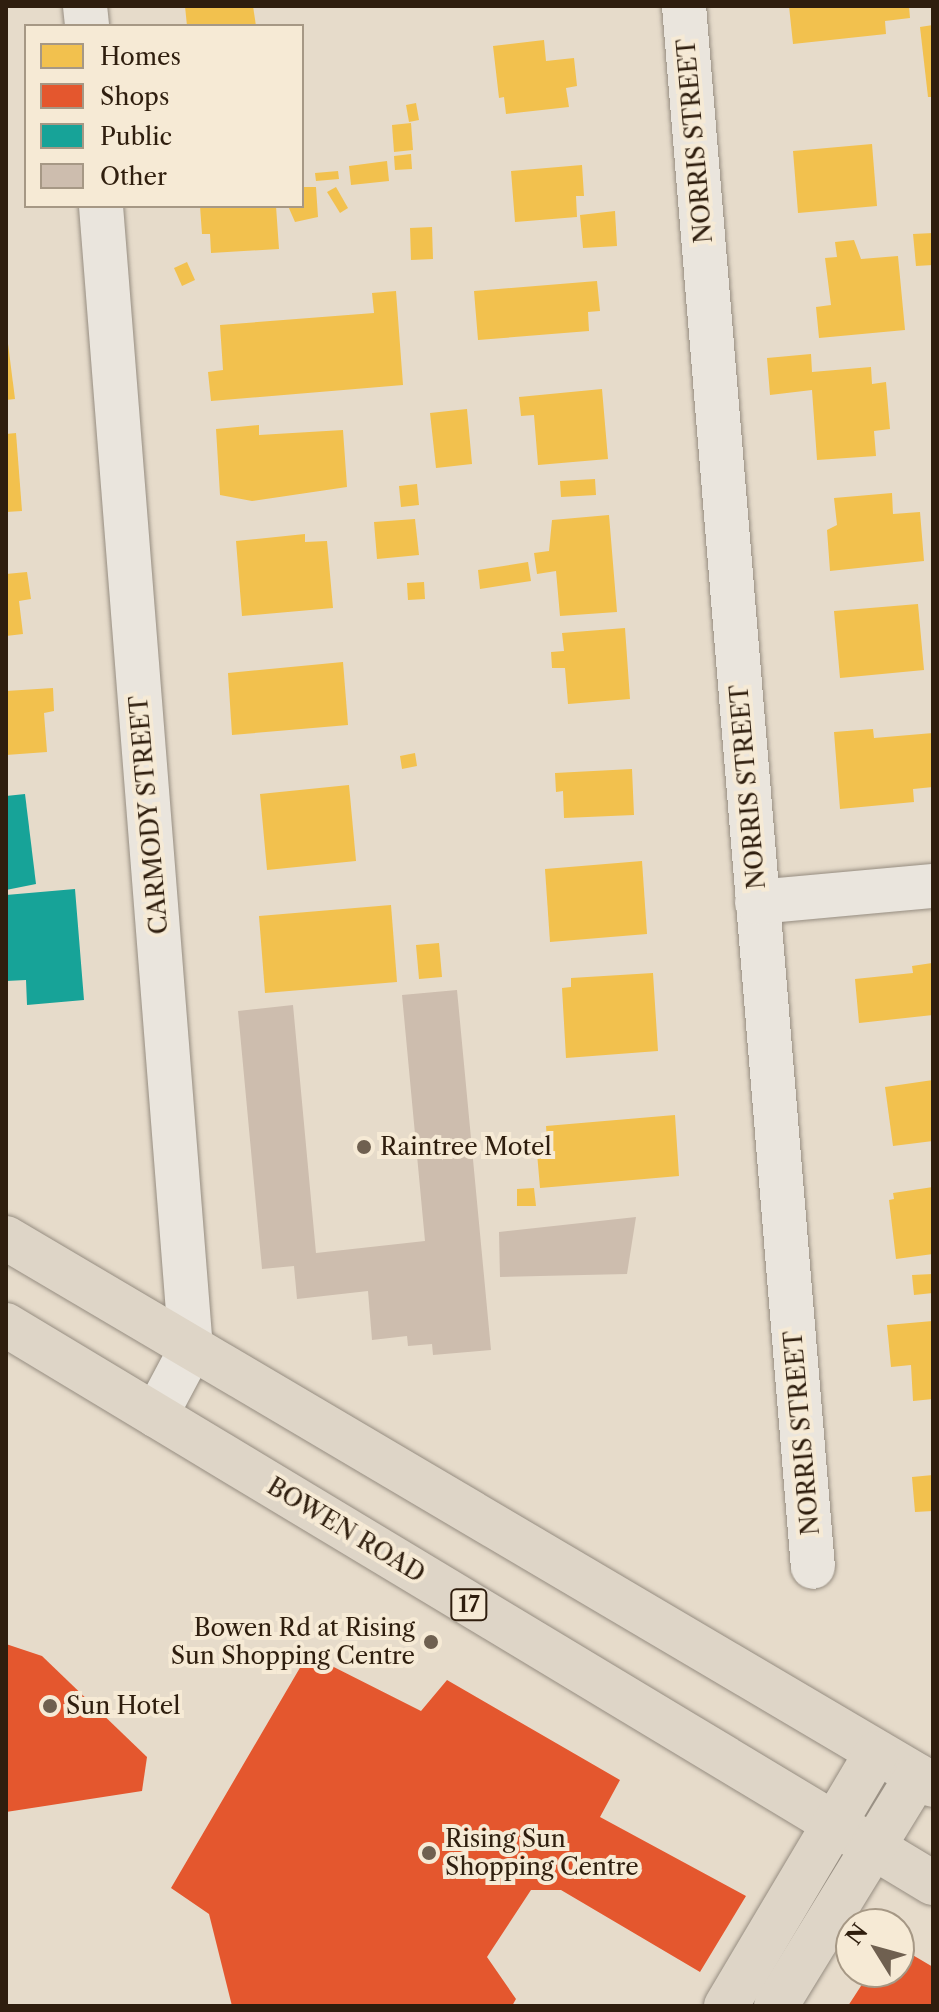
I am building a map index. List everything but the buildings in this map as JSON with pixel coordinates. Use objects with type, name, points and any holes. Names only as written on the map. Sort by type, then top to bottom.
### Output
[{"type":"main road","points":[[6,1238],[925,1780],[873,1849],[776,2006]]},
{"type":"main road","name":"BOWEN ROAD","points":[[6,1325],[832,1826],[933,1883]]},
{"type":"main road","points":[[726,2006],[876,1753]]},
{"type":"street","name":"NORRIS STREET","points":[[684,6],[813,1567]]},
{"type":"street","name":"CARMODY STREET","points":[[101,208],[191,1349]]},
{"type":"street","points":[[757,902],[933,886]]},
{"type":"street","points":[[156,1415],[191,1349]]},
{"type":"place","name":"Raintree Motel","points":[[364,1147]]},
{"type":"place","name":"Bowen Rd at Rising Sun Shopping Centre","points":[[431,1642]]},
{"type":"place","name":"Sun Hotel","points":[[50,1706]]},
{"type":"place","name":"Rising Sun Shopping Centre","points":[[429,1853]]}]
